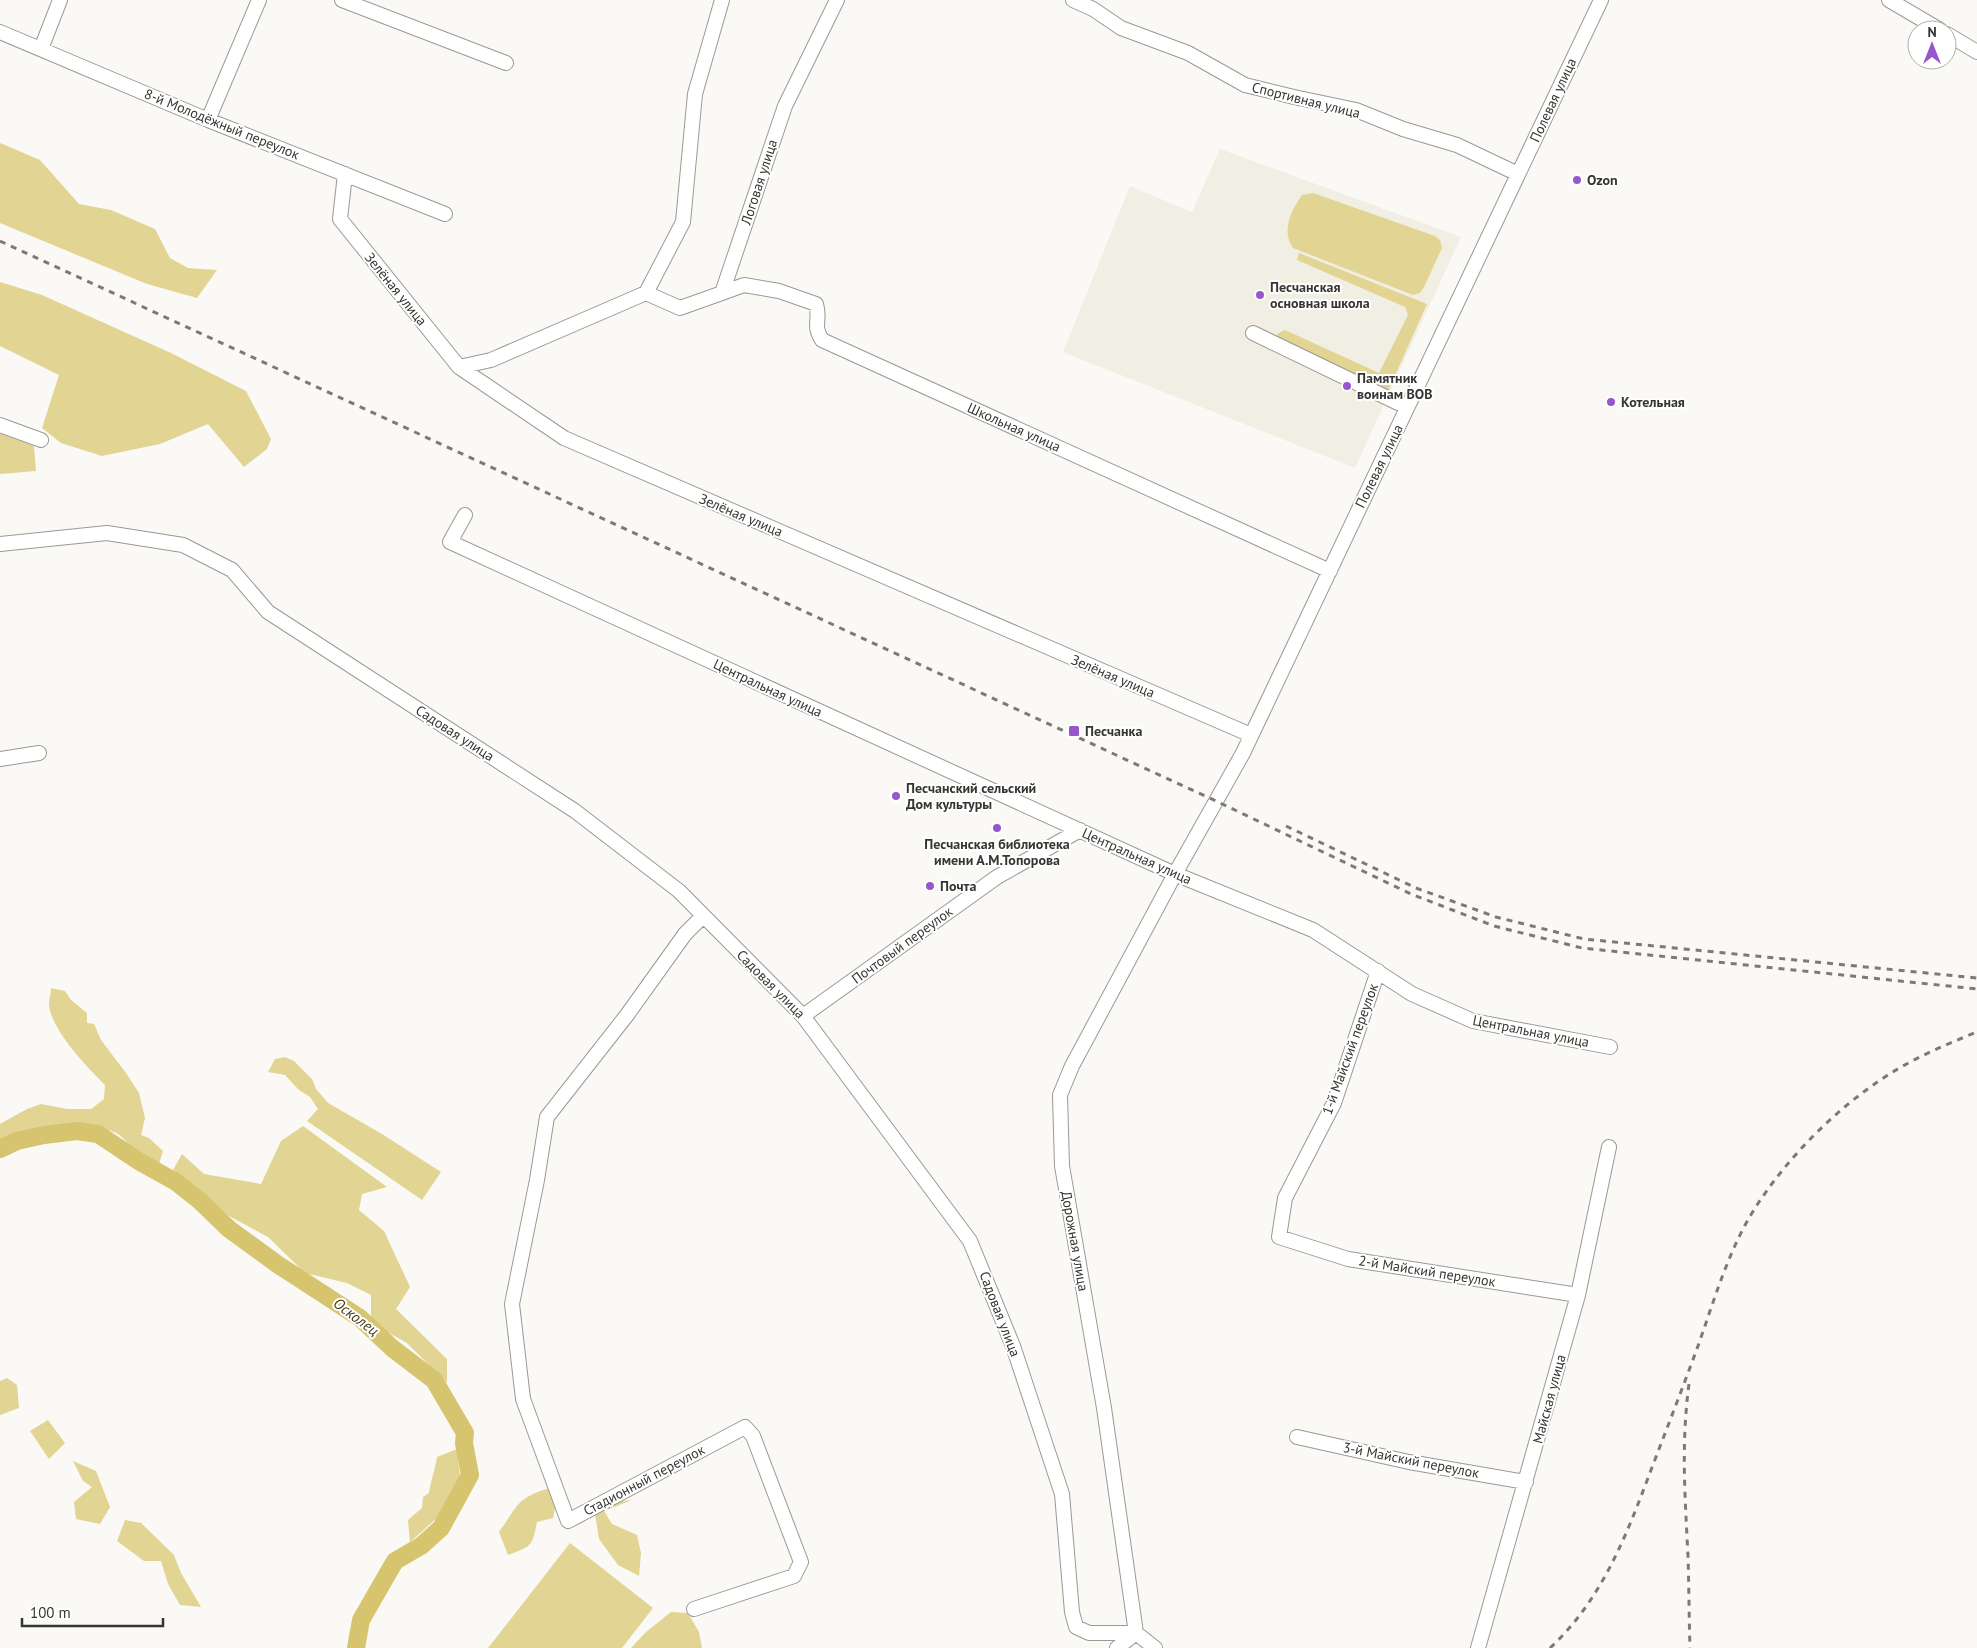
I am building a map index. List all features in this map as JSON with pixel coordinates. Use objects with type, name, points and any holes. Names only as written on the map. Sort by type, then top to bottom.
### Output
[{"type":"street","points":[[41,48],[60,0]]},
{"type":"street","points":[[208,120],[258,0]]},
{"type":"street","points":[[342,0],[506,64]]},
{"type":"street","points":[[460,367],[491,360],[646,293],[683,222],[695,94],[722,0]]},
{"type":"street","name":"Логовая улица","points":[[722,293],[785,106],[837,0]]},
{"type":"street","name":"Спортивная улица","points":[[1073,0],[1093,9],[1120,28],[1188,53],[1245,84],[1294,98],[1356,110],[1403,129],[1457,145],[1518,174]]},
{"type":"street","name":"Полевая улица","points":[[1175,874],[1251,735],[1601,0]]},
{"type":"street","points":[[1889,0],[1923,20]]},
{"type":"street","name":"8-й Молодёжный переулок","points":[[0,32],[208,120],[445,214]]},
{"type":"street","points":[[1957,40],[1977,52]]},
{"type":"street","name":"Зелёная улица","points":[[345,174],[340,219],[460,367],[564,438],[1251,735]]},
{"type":"street","name":"Школьная улица","points":[[722,293],[744,285],[779,291],[816,304],[819,312],[816,330],[822,340],[1330,571]]},
{"type":"street","points":[[646,293],[680,308],[722,293]]},
{"type":"street","points":[[1253,333],[1398,402]]},
{"type":"street","points":[[481,380],[491,360]]},
{"type":"street","points":[[0,425],[41,440]]},
{"type":"street","name":"Центральная улица","points":[[465,515],[450,542],[1175,874],[1313,930],[1412,994],[1473,1022],[1610,1047]]},
{"type":"street","name":"Садовая улица","points":[[0,544],[107,533],[182,545],[232,570],[268,612],[575,811],[679,891],[804,1016],[970,1241],[1013,1346],[1062,1494],[1072,1612],[1076,1627],[1089,1633],[1136,1633]]},
{"type":"street","points":[[0,760],[39,753]]},
{"type":"street","name":"Почтовый переулок","points":[[804,1016],[998,877],[1080,830]]},
{"type":"street","name":"Дорожная улица","points":[[1136,1633],[1104,1408],[1062,1166],[1060,1095],[1072,1066],[1175,874]]},
{"type":"street","name":"Стадионный переулок","points":[[694,1609],[794,1576],[801,1562],[753,1436],[745,1427],[568,1521],[523,1399],[512,1304],[537,1180],[547,1116],[627,1015],[685,934],[703,916]]},
{"type":"street","name":"1-й Майский переулок","points":[[1279,1237],[1285,1198],[1334,1103],[1378,971]]},
{"type":"street","name":"Майская улица","points":[[1478,1648],[1578,1295],[1609,1147]]},
{"type":"street","name":"2-й Майский переулок","points":[[1279,1237],[1348,1259],[1578,1295]]},
{"type":"street","name":"3-й Майский переулок","points":[[1296,1437],[1408,1462],[1526,1482]]},
{"type":"street","points":[[1117,1648],[1136,1633],[1155,1648]]},
{"type":"shaded area","points":[[0,143],[40,160],[79,204],[111,210],[155,229],[170,258],[188,268],[217,270],[197,298],[147,284],[0,223]]},
{"type":"shaded area","name":"Песчанская основная школа","points":[[1220,149],[1461,237],[1355,468],[1063,352],[1130,186],[1192,212]]},
{"type":"shaded area","points":[[1313,193],[1435,236],[1440,240],[1442,248],[1420,293],[1413,295],[1293,248],[1288,235],[1291,214],[1302,195]]},
{"type":"shaded area","points":[[1299,253],[1427,304],[1388,391],[1279,340],[1277,334],[1285,330],[1379,373],[1408,315],[1405,307],[1297,260]]},
{"type":"shaded area","points":[[0,282],[42,295],[171,353],[246,391],[271,439],[267,449],[244,467],[208,424],[160,444],[102,456],[61,443],[42,428],[59,375],[0,346]]},
{"type":"shaded area","points":[[0,433],[34,446],[36,471],[0,474]]},
{"type":"shaded area","points":[[51,988],[65,991],[71,1000],[87,1013],[87,1023],[94,1024],[101,1040],[139,1093],[145,1118],[141,1135],[149,1138],[163,1151],[159,1164],[135,1151],[119,1134],[88,1125],[57,1126],[41,1129],[12,1138],[0,1144],[0,1124],[27,1109],[41,1104],[67,1109],[91,1109],[104,1099],[105,1085],[71,1048],[56,1025],[49,1004]]},
{"type":"shaded area","points":[[285,1057],[294,1061],[312,1079],[316,1089],[328,1103],[382,1134],[441,1172],[422,1200],[307,1121],[318,1109],[310,1097],[299,1090],[285,1075],[268,1072],[275,1059]]},
{"type":"shaded area","points":[[303,1126],[387,1187],[362,1194],[359,1210],[384,1231],[410,1287],[396,1309],[447,1359],[447,1383],[407,1343],[371,1323],[371,1295],[347,1283],[305,1273],[268,1237],[229,1216],[173,1170],[182,1154],[204,1174],[261,1184],[281,1141]]},
{"type":"shaded area","points":[[7,1378],[17,1385],[19,1408],[0,1415],[0,1381]]},
{"type":"shaded area","points":[[48,1420],[65,1443],[49,1459],[30,1431]]},
{"type":"shaded area","points":[[457,1449],[460,1477],[437,1518],[410,1542],[408,1520],[422,1508],[423,1497],[429,1493],[437,1457]]},
{"type":"shaded area","points":[[73,1461],[96,1471],[110,1507],[100,1524],[76,1519],[74,1502],[92,1487],[83,1481]]},
{"type":"shaded area","points":[[549,1488],[557,1500],[553,1518],[537,1522],[530,1544],[522,1550],[508,1555],[499,1532],[518,1504],[530,1496]]},
{"type":"shaded area","points":[[632,1500],[604,1511],[612,1524],[637,1535],[641,1553],[639,1576],[618,1565],[599,1539],[595,1514],[606,1503]]},
{"type":"shaded area","points":[[125,1520],[141,1523],[174,1555],[181,1573],[201,1607],[180,1605],[168,1584],[161,1561],[144,1561],[117,1541]]},
{"type":"shaded area","points":[[570,1543],[653,1608],[622,1648],[488,1648]]},
{"type":"shaded area","points":[[671,1612],[688,1613],[699,1632],[702,1648],[631,1648],[646,1632]]},
{"type":"waterway","name":"Осколец","points":[[0,1149],[17,1141],[44,1135],[77,1131],[98,1134],[140,1162],[176,1182],[200,1201],[229,1229],[277,1264],[360,1318],[392,1348],[434,1380],[465,1433],[464,1443],[470,1475],[441,1528],[421,1546],[395,1561],[361,1620],[356,1648]]},
{"type":"railway","points":[[0,241],[1216,801],[1411,894],[1494,926],[1582,948],[1977,989]]},
{"type":"railway","points":[[1286,826],[1416,888],[1496,917],[1584,939],[1977,978]]},
{"type":"railway","points":[[1550,1648],[1584,1609],[1611,1565],[1622,1542],[1687,1377],[1723,1274],[1738,1238],[1757,1205],[1796,1154],[1842,1109],[1888,1075],[1912,1061],[1977,1032]]},
{"type":"railway","points":[[1689,1384],[1684,1470],[1690,1648]]},
{"type":"place","name":"Ozon","points":[[1577,180]]},
{"type":"place","name":"Песчанская основная школа","points":[[1260,295]]},
{"type":"place","name":"Памятник воинам ВОВ","points":[[1347,386]]},
{"type":"place","name":"Котельная","points":[[1611,402]]},
{"type":"place","name":"Песчанка","points":[[1074,731]]},
{"type":"place","name":"Песчанский сельский Дом культуры","points":[[896,796]]},
{"type":"place","name":"Песчанская библиотека имени А.М.Топорова","points":[[997,828]]},
{"type":"place","name":"Почта","points":[[930,886]]}]
